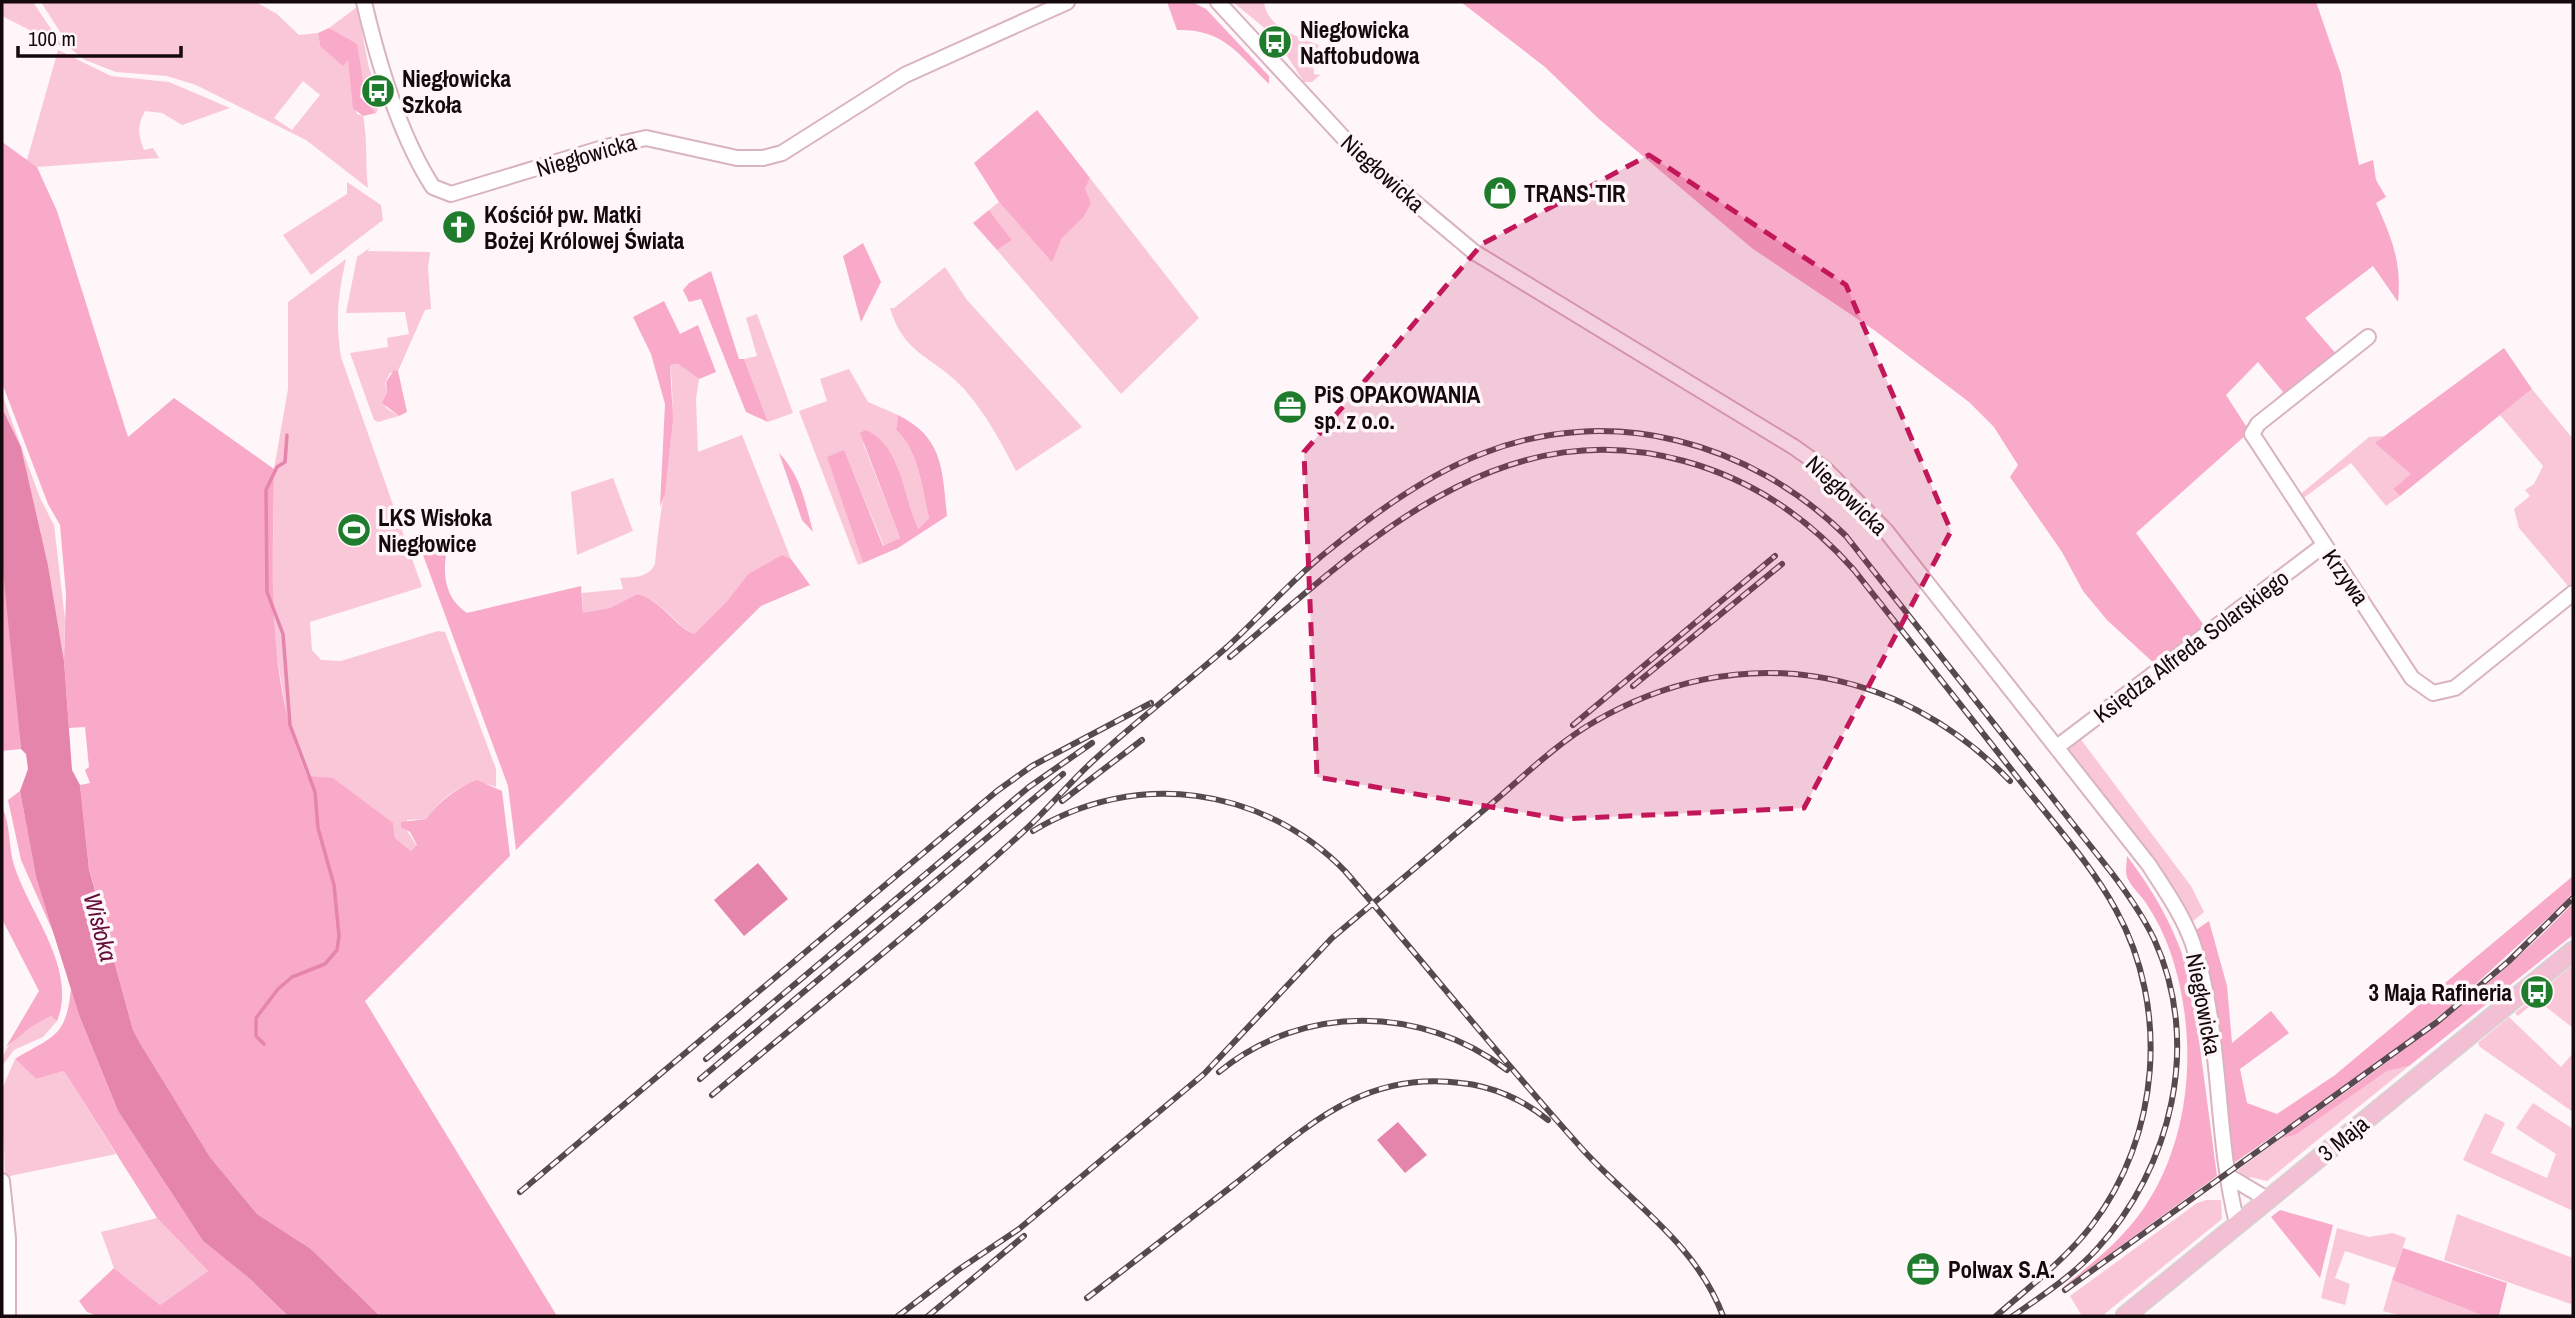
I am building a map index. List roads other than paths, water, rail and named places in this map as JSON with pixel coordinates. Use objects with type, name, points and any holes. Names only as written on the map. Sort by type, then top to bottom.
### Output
[{"type":"main road","name":"3 Maja","points":[[2125,1316],[2567,956]]},
{"type":"street","name":"Niegłowicka","points":[[369,3],[388,86],[427,176],[438,191],[451,194],[606,146],[646,138],[737,158],[763,158],[782,153],[799,145],[905,75],[1067,2]]},
{"type":"street","name":"Niegłowicka","points":[[1218,2],[1364,160],[1474,251],[1794,447],[1825,469],[1886,531],[2149,865],[2179,912],[2192,942],[2211,1013],[2221,1121],[2237,1223]]},
{"type":"street","name":"Krzywa","points":[[2368,337],[2258,424],[2252,434],[2412,678],[2433,693],[2443,693],[2460,685],[2573,593]]},
{"type":"street","name":"Księdza Alfreda Solarskiego","points":[[2057,747],[2324,545]]},
{"type":"street","points":[[2231,1177],[2267,1199]]},
{"type":"street","points":[[2,1181],[8,1238],[8,1316]]},
{"type":"water","name":"Wisłoka","points":[[2,408],[21,447],[48,565],[64,661],[72,770],[80,785],[89,869],[133,1030],[210,1157],[257,1214],[311,1249],[380,1316],[288,1316],[250,1279],[203,1241],[118,1111],[79,1015],[36,877],[20,791],[28,769],[26,754],[21,749],[2,561]]},
{"type":"water","points":[[758,863],[788,899],[744,936],[714,900]]},
{"type":"water","points":[[1398,1122],[1427,1155],[1405,1173],[1377,1140]]},
{"type":"waterway","points":[[264,1044],[256,1036],[256,1018],[278,989],[292,977],[325,964],[337,950],[339,936],[334,885],[318,828],[315,792],[290,725],[283,634],[267,592],[266,490],[277,467],[285,462],[287,435]]},
{"type":"railway","points":[[712,1095],[986,865],[1033,823],[1093,761],[1227,647],[1315,561],[1403,495],[1463,462],[1532,438],[1581,432],[1629,433],[1677,440],[1723,455],[1767,476],[1808,503],[1846,536],[2111,872],[2154,939],[2168,979],[2176,1020],[2177,1061],[2172,1102],[2160,1143],[2144,1181],[2122,1217],[2096,1250],[2067,1277],[2013,1316]]},
{"type":"railway","points":[[1230,657],[1330,573],[1382,533],[1436,498],[1492,471],[1552,454],[1616,450],[1684,461],[1756,490],[1798,517],[1817,533],[1854,570],[2084,860],[2116,910],[2133,948],[2145,988],[2150,1029],[2150,1071],[2144,1112],[2132,1152],[2115,1190],[2092,1225],[2070,1250],[1996,1316]]},
{"type":"railway","points":[[1573,725],[1775,556]]},
{"type":"railway","points":[[1633,686],[1782,564]]},
{"type":"railway","points":[[898,1316],[958,1270],[1019,1229],[1204,1074],[1332,938],[1541,761],[1594,722],[1648,696],[1703,680],[1758,673],[1813,676],[1866,689],[1917,710],[1966,741],[2010,781]]},
{"type":"railway","points":[[520,1192],[997,791],[1032,766],[1151,703]]},
{"type":"railway","points":[[1062,801],[1142,740]]},
{"type":"railway","points":[[706,1059],[1029,787],[1092,743]]},
{"type":"railway","points":[[700,1079],[1063,774]]},
{"type":"railway","points":[[1033,831],[1072,811],[1113,799],[1155,794],[1196,796],[1237,805],[1276,820],[1312,842],[1345,871],[1584,1151],[1680,1246],[1697,1267],[1723,1316]]},
{"type":"railway","points":[[2065,1290],[2437,1022],[2509,961],[2573,898]]},
{"type":"railway","points":[[1219,1072],[1252,1049],[1287,1033],[1325,1024],[1363,1021],[1401,1024],[1438,1033],[1474,1049],[1507,1070]]},
{"type":"railway","points":[[1087,1298],[1309,1126],[1363,1095],[1393,1086],[1425,1081],[1461,1083],[1507,1095],[1548,1120]]},
{"type":"railway","points":[[928,1316],[1024,1236]]},
{"type":"place","name":"Niegłowicka Naftobudowa","points":[[1275,42]]},
{"type":"place","name":"Niegłowicka Szkoła","points":[[378,91]]},
{"type":"place","name":"TRANS-TIR","points":[[1500,193]]},
{"type":"place","name":"Kościół pw. Matki Bożej Królowej Świata","points":[[459,227]]},
{"type":"place","name":"PiS OPAKOWANIA sp. z o.o.","points":[[1290,407]]},
{"type":"place","name":"LKS Wisłoka Niegłowice","points":[[354,530]]},
{"type":"place","name":"3 Maja Rafineria","points":[[2537,992]]},
{"type":"place","name":"Polwax S.A.","points":[[1923,1269]]}]
